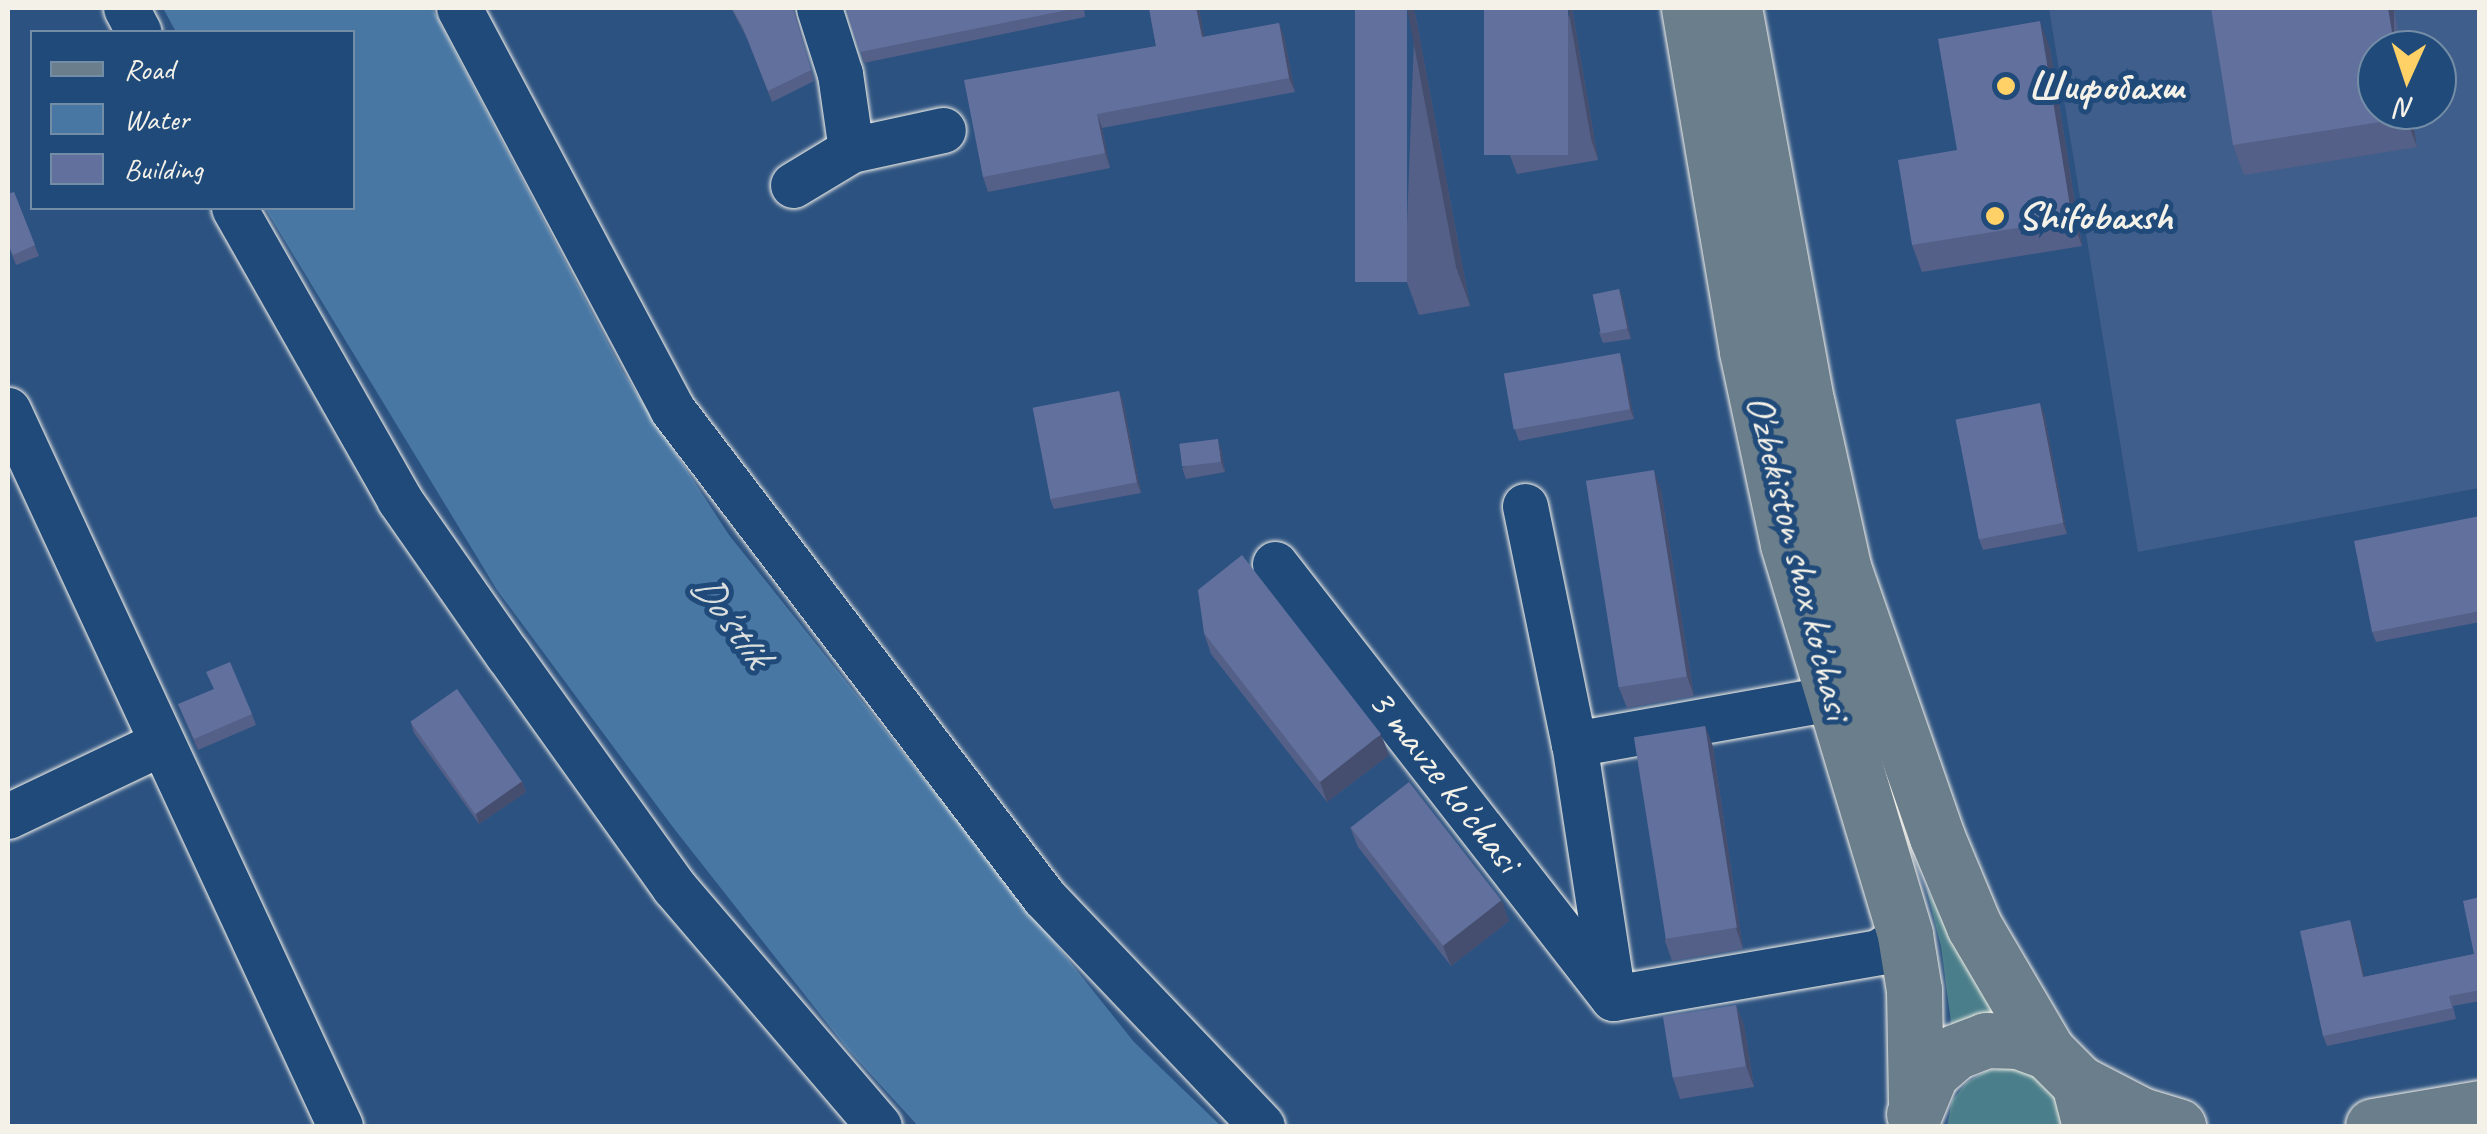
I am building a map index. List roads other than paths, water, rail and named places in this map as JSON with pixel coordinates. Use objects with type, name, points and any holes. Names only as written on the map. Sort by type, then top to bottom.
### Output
[{"type":"main road","name":"O'zbekiston shox ko'chasi","points":[[1689,8],[1747,352],[1788,544],[1905,935],[1914,990],[1914,1114]]},
{"type":"main road","name":"O'zbekiston shox ko'chasi","points":[[1734,8],[1807,404],[1843,567],[1936,837],[1974,926],[2072,1087]]},
{"type":"main road","points":[[1914,1114],[1931,1073],[1955,1052],[1986,1040],[2018,1040],[2072,1087],[2178,1126]]},
{"type":"main road","points":[[2374,1126],[2465,1115]]},
{"type":"street","points":[[126,8],[138,30]]},
{"type":"street","points":[[459,8],[672,409],[1044,896],[1262,1126]]},
{"type":"street","points":[[819,8],[840,74],[851,150]]},
{"type":"street","points":[[793,186],[851,150],[943,130]]},
{"type":"street","points":[[235,210],[399,498],[497,640],[674,886],[879,1126]]},
{"type":"street","points":[[8,410],[340,1126]]},
{"type":"street","name":"3 mavze ko'chasi","points":[[1525,506],[1574,744],[1613,998]]},
{"type":"street","name":"3 mavze ko'chasi","points":[[1275,564],[1613,998]]},
{"type":"street","points":[[1574,744],[1832,698]]},
{"type":"street","points":[[8,816],[161,742]]},
{"type":"street","points":[[1613,998],[1878,952],[1905,935]]},
{"type":"water","name":"Do'stlik","points":[[163,8],[432,8],[623,372],[729,535],[1134,1042],[1221,1126],[918,1126],[845,1046],[672,826],[497,590],[266,210],[355,210],[355,30],[175,30]]},
{"type":"place","name":"Шифобахш","points":[[2006,86]]},
{"type":"place","name":"Shifobaxsh","points":[[1995,216]]}]
